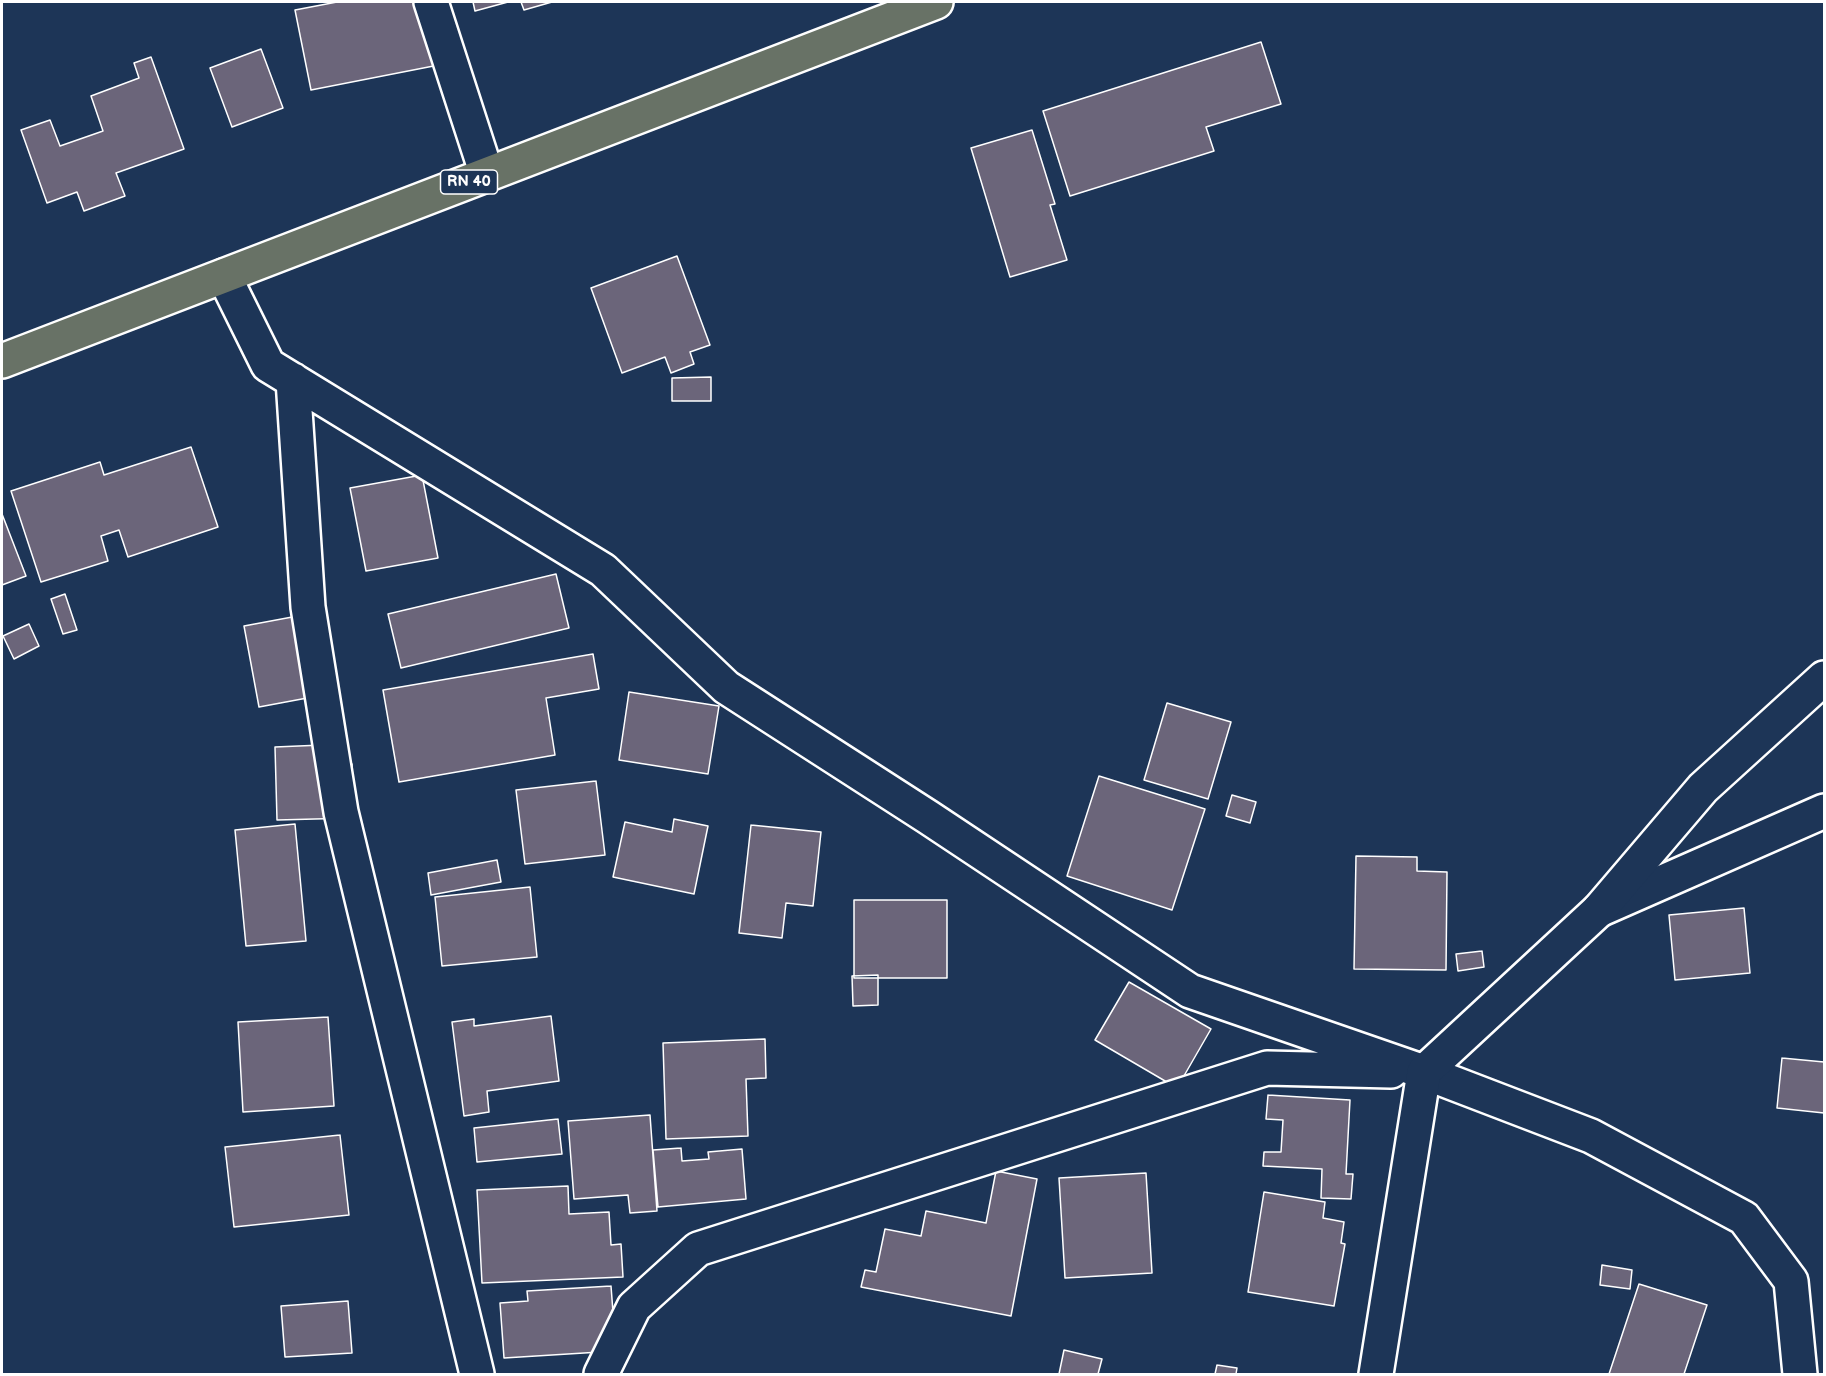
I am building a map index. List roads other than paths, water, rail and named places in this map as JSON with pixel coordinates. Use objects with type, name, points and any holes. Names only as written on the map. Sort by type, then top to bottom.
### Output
[{"type":"main road","name":"RN 40","points":[[2,361],[936,2]]},
{"type":"street","points":[[431,2],[487,175]]},
{"type":"street","points":[[224,276],[268,365],[603,570],[726,687],[928,817],[1190,991],[1424,1072],[1591,1136],[1744,1218],[1791,1281],[1800,1374]]},
{"type":"street","points":[[293,380],[308,607],[341,812],[477,1374]]},
{"type":"street","points":[[1376,1374],[1424,1072],[1599,910],[1703,788],[1824,678]]},
{"type":"street","points":[[1599,910],[1824,812]]},
{"type":"street","points":[[602,1374],[634,1306],[698,1249],[1268,1068],[1424,1072]]}]
